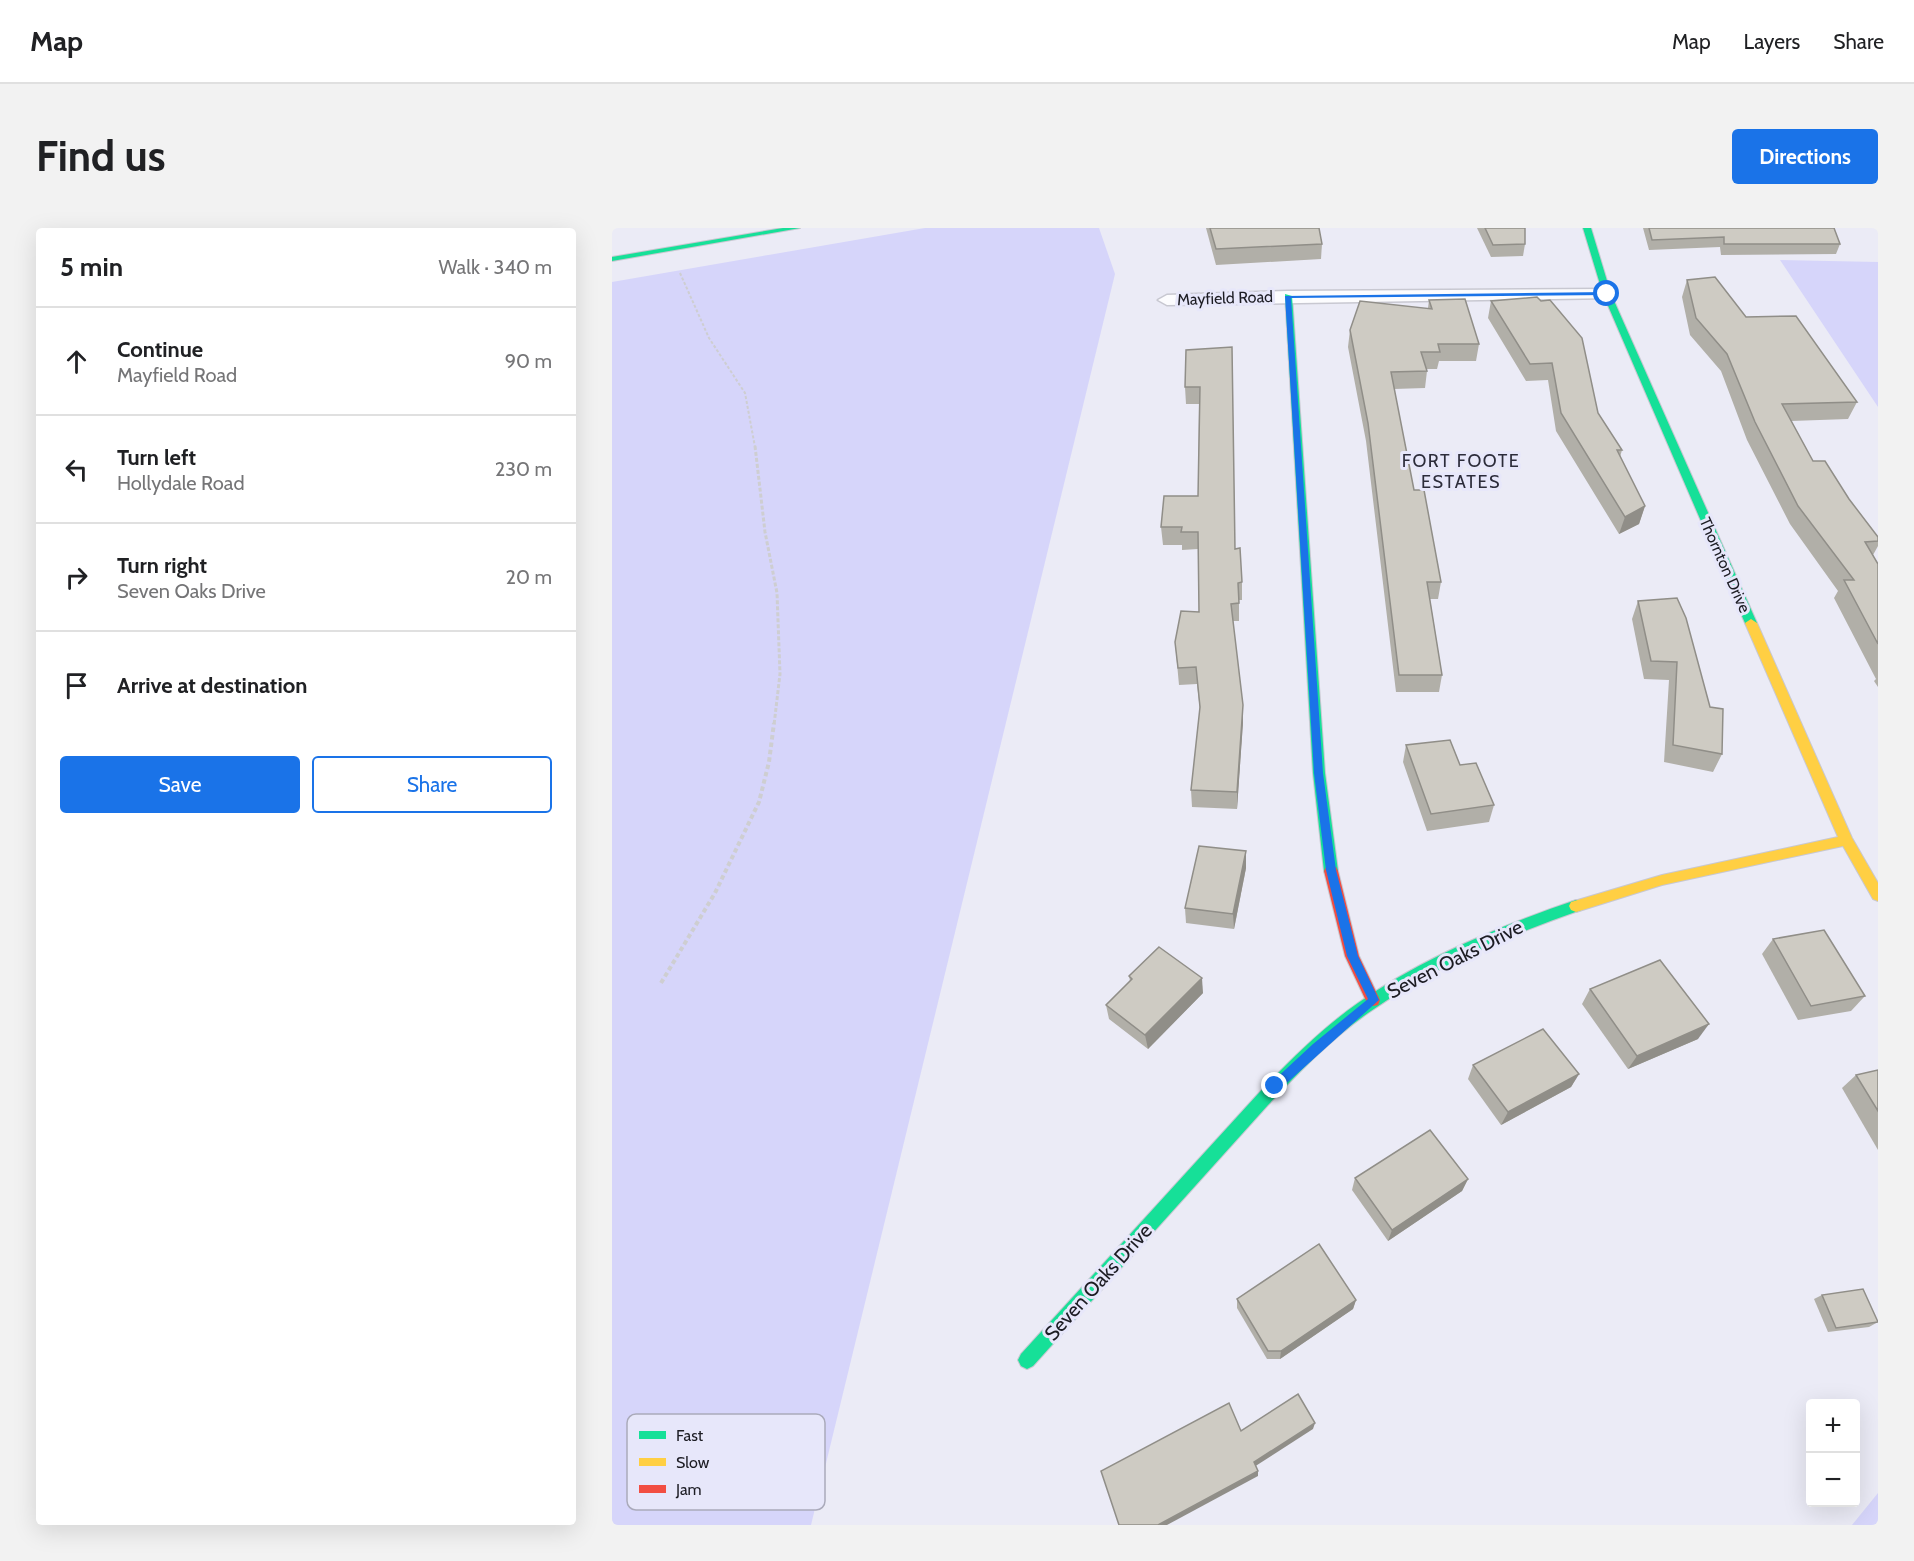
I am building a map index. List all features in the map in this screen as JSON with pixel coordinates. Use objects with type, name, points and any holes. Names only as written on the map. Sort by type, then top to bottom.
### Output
[{"type":"street","points":[[612,259],[796,228]]},
{"type":"street","name":"Thornton Drive","points":[[1587,228],[1607,294],[1846,840],[1878,895]]},
{"type":"street","name":"Mayfield Road","points":[[1167,300],[1288,296],[1607,294]]},
{"type":"street","points":[[1288,296],[1319,773],[1331,870],[1352,956],[1374,1000]]},
{"type":"street","name":"Seven Oaks Drive","points":[[1027,1360],[1275,1086],[1316,1047],[1374,1000],[1442,961],[1545,915],[1634,885],[1846,840]]},
{"type":"path","points":[[661,983],[715,893],[759,802],[769,762],[780,674],[777,592],[765,532],[754,438],[745,393],[709,338],[670,250]]},
{"type":"shaded area","points":[[925,228],[1099,228],[1115,274],[825,1467],[825,1414],[627,1414],[627,1510],[815,1510],[811,1525],[612,1525],[612,282]]},
{"type":"shaded area","points":[[1780,260],[1878,262],[1878,407]]},
{"type":"shaded area","points":[[1878,1493],[1878,1525],[1852,1525]]},
{"type":"building","points":[[1210,228],[1319,228],[1322,244],[1216,249]]},
{"type":"building","points":[[1485,228],[1525,228],[1525,244],[1493,245]]},
{"type":"building","points":[[1649,228],[1834,228],[1840,244],[1724,244],[1724,237],[1652,240]]},
{"type":"building","points":[[1715,277],[1746,317],[1796,316],[1857,402],[1782,404],[1813,461],[1825,461],[1849,499],[1878,537],[1878,541],[1865,542],[1878,564],[1878,644],[1844,580],[1854,580],[1798,506],[1755,422],[1727,354],[1696,318],[1687,280]]},
{"type":"building","points":[[1537,297],[1541,301],[1550,300],[1582,338],[1598,413],[1622,450],[1617,450],[1645,506],[1625,517],[1561,413],[1552,363],[1530,364],[1491,301]]},
{"type":"building","points":[[1465,299],[1479,344],[1438,344],[1440,352],[1421,352],[1427,371],[1391,372],[1414,490],[1424,490],[1441,582],[1427,582],[1442,675],[1399,675],[1368,423],[1350,330],[1360,301],[1432,309],[1429,300]]},
{"type":"building","points":[[1232,347],[1235,549],[1240,548],[1242,582],[1238,583],[1239,603],[1231,604],[1243,705],[1237,792],[1191,790],[1200,707],[1196,667],[1178,668],[1175,642],[1181,611],[1199,612],[1198,532],[1181,532],[1182,527],[1161,527],[1164,496],[1198,496],[1200,387],[1185,387],[1186,350]]},
{"type":"building","points":[[1677,598],[1686,618],[1710,707],[1723,709],[1722,754],[1673,745],[1677,662],[1651,661],[1638,601]]},
{"type":"building","points":[[1450,740],[1460,765],[1476,763],[1494,805],[1431,814],[1406,745]]},
{"type":"building","points":[[1199,846],[1246,851],[1233,914],[1185,908]]},
{"type":"building","points":[[1824,930],[1865,996],[1811,1006],[1773,939]]},
{"type":"building","points":[[1159,947],[1202,978],[1145,1035],[1106,1005],[1132,979],[1129,976]]},
{"type":"building","points":[[1660,960],[1709,1024],[1637,1056],[1590,989]]},
{"type":"building","points":[[1543,1029],[1579,1074],[1508,1112],[1473,1065]]},
{"type":"building","points":[[1878,1070],[1878,1111],[1856,1075]]},
{"type":"building","points":[[1430,1130],[1468,1179],[1392,1230],[1355,1178]]},
{"type":"building","points":[[1319,1244],[1356,1300],[1281,1351],[1268,1351],[1237,1299]]},
{"type":"building","points":[[1863,1289],[1878,1322],[1836,1328],[1822,1295]]},
{"type":"building","points":[[1298,1394],[1315,1423],[1254,1462],[1258,1471],[1158,1525],[1119,1525],[1101,1471],[1229,1403],[1241,1431]]},
{"type":"traffic: fast","points":[[612,259],[796,228]]},
{"type":"traffic: fast","points":[[1587,228],[1607,294],[1751,623]]},
{"type":"traffic: fast","points":[[1288,296],[1319,773],[1331,871]]},
{"type":"traffic: fast","points":[[1027,1360],[1262,1100],[1341,1024],[1388,992],[1439,963],[1493,937],[1576,906]]},
{"type":"traffic: slow","points":[[1751,623],[1846,840],[1878,895]]},
{"type":"traffic: slow","points":[[1576,906],[1662,880],[1846,840]]},
{"type":"traffic: jam","points":[[1331,871],[1352,956],[1373,1000]]},
{"type":"district","name":"FORT FOOTE ESTATES","points":[[1461,471]]},
{"type":"route","points":[[1275,1086],[1316,1047],[1374,1000],[1352,956],[1331,870],[1319,773],[1288,296],[1607,294]]}]
